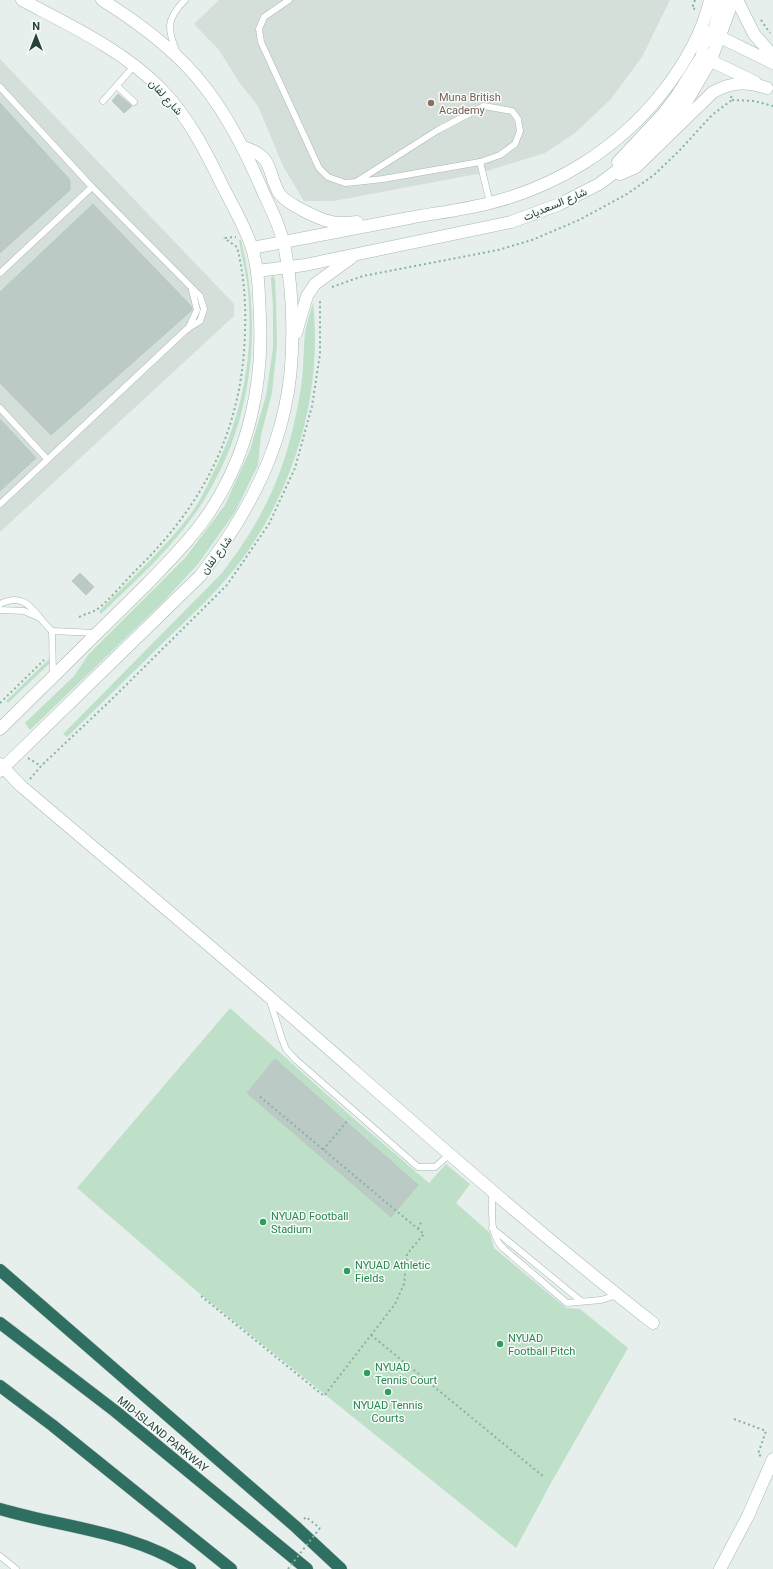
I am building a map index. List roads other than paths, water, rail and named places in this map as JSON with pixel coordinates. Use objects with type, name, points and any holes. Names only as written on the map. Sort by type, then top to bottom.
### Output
[{"type":"highway","points":[[0,1270],[296,1527],[341,1569]]},
{"type":"highway","name":"MID-ISLAND PARKWAY","points":[[0,1323],[115,1411],[307,1569]]},
{"type":"highway","points":[[0,1386],[52,1425],[231,1569]]},
{"type":"highway","points":[[0,1510],[130,1540],[168,1556],[190,1569]]},
{"type":"street","name":"شارع لفان","points":[[22,0],[85,34],[134,66],[161,89],[186,120],[206,152],[252,248],[257,271]]},
{"type":"street","points":[[102,0],[152,34],[204,85],[244,147],[279,226],[283,242]]},
{"type":"street","name":"شارع السعديات","points":[[257,271],[355,255],[511,222],[560,204],[599,184],[627,163],[672,120],[696,87],[702,56],[701,30],[710,0]]},
{"type":"street","points":[[716,36],[722,0]]},
{"type":"street","name":"شارع السعديات","points":[[252,248],[490,203],[529,191],[558,178],[586,163],[612,143],[644,114],[670,82],[702,56],[716,36],[733,0]]},
{"type":"street","points":[[736,0],[754,34],[773,56]]},
{"type":"street","points":[[701,30],[773,63]]},
{"type":"street","points":[[702,56],[770,90]]},
{"type":"street","points":[[599,184],[636,167],[714,92],[736,83],[757,85],[770,90]]},
{"type":"street","points":[[244,147],[256,151],[265,159],[282,197],[326,221],[345,223],[383,218],[410,218]]},
{"type":"street","name":"شارع لفان","points":[[1,767],[200,576],[226,543],[257,488],[268,463],[286,407],[291,354],[291,312],[288,267],[283,242]]},
{"type":"street","points":[[291,354],[307,296],[315,284],[355,255]]},
{"type":"street","points":[[0,729],[172,559],[214,506],[229,478],[247,431],[259,383],[261,330],[257,271]]},
{"type":"street","points":[[1,767],[21,786],[268,995],[492,1190],[652,1323]]},
{"type":"street","points":[[720,1569],[748,1516],[768,1459]]},
{"type":"lane","points":[[181,62],[172,41],[170,28],[172,16],[185,0]]},
{"type":"lane","points":[[289,0],[264,17],[259,28],[261,42],[319,168],[328,177],[345,183],[356,182],[419,174],[480,162],[500,155],[515,144],[520,131],[518,119],[512,111],[484,106],[438,130],[356,182]]},
{"type":"lane","points":[[103,101],[134,66]]},
{"type":"lane","points":[[117,86],[134,102]]},
{"type":"lane","points":[[0,87],[92,187],[192,290],[197,310],[188,330],[47,458],[0,504]]},
{"type":"lane","points":[[480,162],[490,203]]},
{"type":"lane","points":[[0,273],[92,187]]},
{"type":"lane","points":[[0,408],[47,458]]},
{"type":"lane","points":[[0,604],[10,600],[22,601],[33,608],[52,631],[53,676]]},
{"type":"lane","points":[[0,610],[24,611],[40,618]]},
{"type":"lane","points":[[52,631],[98,633]]},
{"type":"lane","points":[[268,995],[286,1049],[295,1059],[418,1167],[435,1167],[450,1154]]},
{"type":"lane","points":[[492,1190],[492,1228],[500,1245],[566,1303],[601,1300],[617,1295]]},
{"type":"lane","points":[[492,1228],[581,1301]]},
{"type":"lane","points":[[0,1556],[16,1569]]},
{"type":"place","name":"Muna British Academy","points":[[431,103]]},
{"type":"place","name":"NYUAD Football Stadium","points":[[263,1222]]},
{"type":"place","name":"NYUAD Athletic Fields","points":[[347,1271]]},
{"type":"place","name":"NYUAD Football Pitch","points":[[500,1344]]},
{"type":"place","name":"NYUAD Tennis Court","points":[[367,1373]]},
{"type":"place","name":"NYUAD Tennis Courts","points":[[388,1392]]}]
